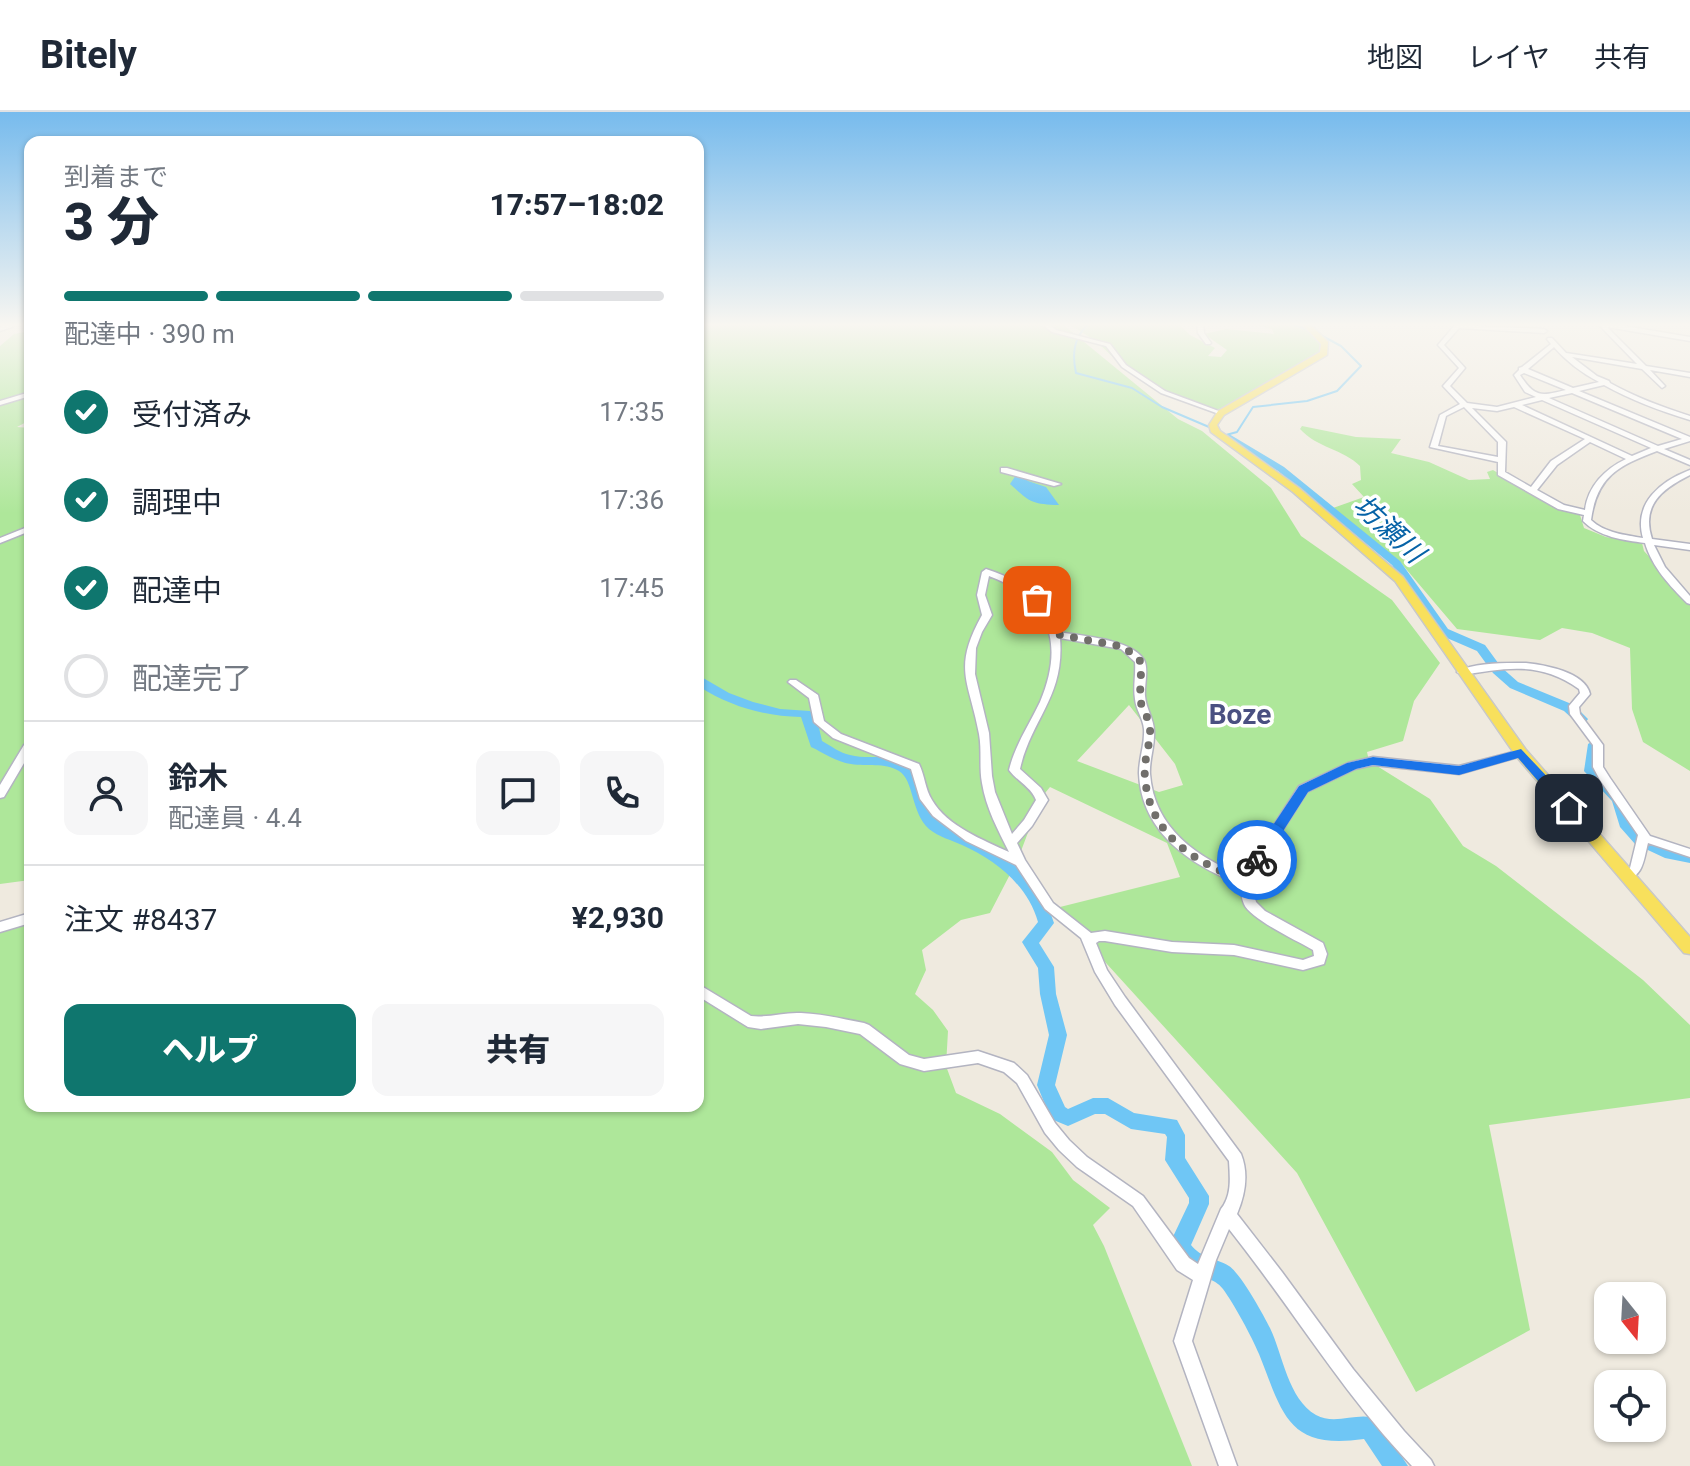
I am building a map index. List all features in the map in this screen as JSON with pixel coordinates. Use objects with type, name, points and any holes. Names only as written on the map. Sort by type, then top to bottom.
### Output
[{"type":"main road","points":[[1267,386],[1221,413],[1213,425],[1216,432],[1296,490],[1399,579],[1521,753],[1690,948]]},
{"type":"street","points":[[1154,386],[1221,413]]},
{"type":"street","points":[[1446,386],[1502,442],[1501,473],[1561,507],[1587,513]]},
{"type":"street","points":[[1522,386],[1690,463]]},
{"type":"street","points":[[1564,386],[1689,439]]},
{"type":"street","points":[[1501,460],[1434,447],[1443,415],[1463,405],[1497,409],[1589,386]]},
{"type":"street","points":[[1615,386],[1654,406],[1690,418]]},
{"type":"street","points":[[0,403],[24,396]]},
{"type":"street","points":[[1516,405],[1631,458]]},
{"type":"street","points":[[1533,490],[1554,463],[1590,439]]},
{"type":"street","points":[[1689,439],[1631,458],[1598,483],[1592,492],[1587,521],[1593,528],[1690,547]]},
{"type":"street","points":[[1004,470],[1057,484]]},
{"type":"street","points":[[1690,472],[1665,485],[1647,506],[1644,518],[1646,540],[1666,576],[1690,601]]},
{"type":"street","points":[[0,541],[24,531]]},
{"type":"street","points":[[1011,842],[1042,800],[1036,787],[1020,778],[1014,770],[1053,678],[1057,655],[1056,634],[1048,614],[1031,594],[986,572],[981,595],[987,615],[974,639],[969,680],[983,731],[987,781],[1011,842],[1020,862],[1049,906],[1090,941],[1101,972],[1120,1001],[1236,1159],[1238,1186],[1205,1268],[1183,1341],[1228,1466]]},
{"type":"street","points":[[1056,634],[1124,647],[1140,661],[1140,703],[1150,730],[1144,754],[1145,780],[1160,822],[1177,845],[1195,860],[1248,882]]},
{"type":"street","points":[[1462,672],[1531,664],[1556,671],[1581,684],[1585,691],[1574,706],[1575,714],[1598,745],[1598,767],[1605,780],[1633,816],[1644,838],[1635,870],[1628,875]]},
{"type":"street","points":[[793,682],[814,697],[819,722],[837,736],[915,767],[929,804],[943,818],[967,836],[1020,862]]},
{"type":"street","points":[[1090,941],[1096,936],[1105,936],[1172,947],[1234,950],[1303,965],[1319,960],[1321,954],[1312,941],[1271,922],[1250,904],[1248,882],[1252,868],[1303,789],[1318,780],[1373,761],[1459,770],[1521,753]]},
{"type":"street","points":[[0,794],[24,754]]},
{"type":"street","points":[[16,767],[24,767]]},
{"type":"street","points":[[1644,838],[1690,853]]},
{"type":"street","points":[[0,927],[24,920]]},
{"type":"street","points":[[704,993],[748,1021],[761,1023],[798,1018],[864,1029],[905,1060],[924,1065],[978,1057],[1009,1067],[1022,1079],[1050,1128],[1064,1145],[1082,1162],[1138,1201],[1183,1264],[1205,1268]]},
{"type":"street","points":[[1227,1214],[1278,1278],[1389,1431],[1425,1466]]},
{"type":"green space","points":[[0,386],[24,386],[24,423],[17,427],[24,428],[24,881],[0,884]]},
{"type":"green space","points":[[704,386],[1138,386],[1178,419],[1202,431],[1271,488],[1301,536],[1392,600],[1440,663],[1414,701],[1403,741],[1367,752],[1369,761],[1430,799],[1463,846],[1496,866],[1643,980],[1690,1025],[1690,1098],[1489,1125],[1530,1330],[1416,1392],[1297,1173],[1056,908],[1180,877],[1167,843],[1050,787],[1041,798],[1018,859],[990,913],[961,920],[922,950],[926,970],[915,994],[933,1010],[948,1031],[946,1066],[956,1093],[1000,1114],[1052,1152],[1073,1180],[1110,1208],[1093,1225],[1192,1466],[0,1466],[0,925],[24,915],[24,1112],[704,1112]],"holes":[[[1129,705],[1175,764],[1183,785],[1159,792],[1077,761]]]},
{"type":"green space","points":[[1158,386],[1266,386],[1223,412],[1171,394]]},
{"type":"green space","points":[[1302,426],[1356,437],[1401,439],[1391,453],[1429,462],[1469,480],[1490,479],[1487,472],[1493,470],[1560,510],[1580,515],[1584,528],[1606,537],[1642,543],[1644,551],[1690,601],[1690,771],[1643,742],[1632,709],[1630,648],[1592,633],[1562,628],[1540,640],[1457,629],[1401,563],[1336,512],[1333,508],[1364,497],[1352,484],[1361,480],[1360,466],[1307,435],[1300,429]]},
{"type":"water","points":[[1021,474],[1028,481],[1046,487],[1059,505],[1036,503],[1022,495],[1010,484],[1016,475]]},
{"type":"waterway","points":[[1125,386],[1162,407],[1209,427]]},
{"type":"waterway","points":[[1226,435],[1237,432],[1253,407],[1307,401],[1337,391],[1342,386]]},
{"type":"waterway","name":"坊瀬川","points":[[1226,436],[1281,469],[1396,563],[1444,632],[1481,648],[1497,670],[1514,685],[1569,708],[1581,719]]},
{"type":"waterway","points":[[704,684],[724,696],[760,709],[805,714],[810,719],[816,744],[844,758],[892,762],[901,766],[913,775],[922,810],[934,825],[973,844],[1021,878],[1037,898],[1046,923],[1030,942],[1046,967],[1048,994],[1058,1035],[1046,1085],[1058,1113],[1068,1118],[1093,1106],[1108,1106],[1131,1121],[1170,1126],[1176,1135],[1175,1160],[1199,1196],[1199,1204],[1180,1243],[1184,1252],[1195,1263],[1221,1273],[1231,1283],[1263,1337],[1294,1410],[1320,1429],[1341,1431],[1369,1427],[1396,1466]]},
{"type":"waterway","name":"坊瀬川","points":[[1595,744],[1591,771],[1618,799],[1627,827],[1640,840],[1670,854],[1690,858]]},
{"type":"way so far","points":[[1037,600],[1048,614],[1056,634],[1124,647],[1140,661],[1140,703],[1150,730],[1144,754],[1148,796],[1160,822],[1177,845],[1213,870],[1248,882],[1257,860]]},
{"type":"district","name":"Boze","points":[[1240,714]]},
{"type":"route","points":[[1257,860],[1303,789],[1352,766],[1373,761],[1459,770],[1521,753],[1569,808]]}]
